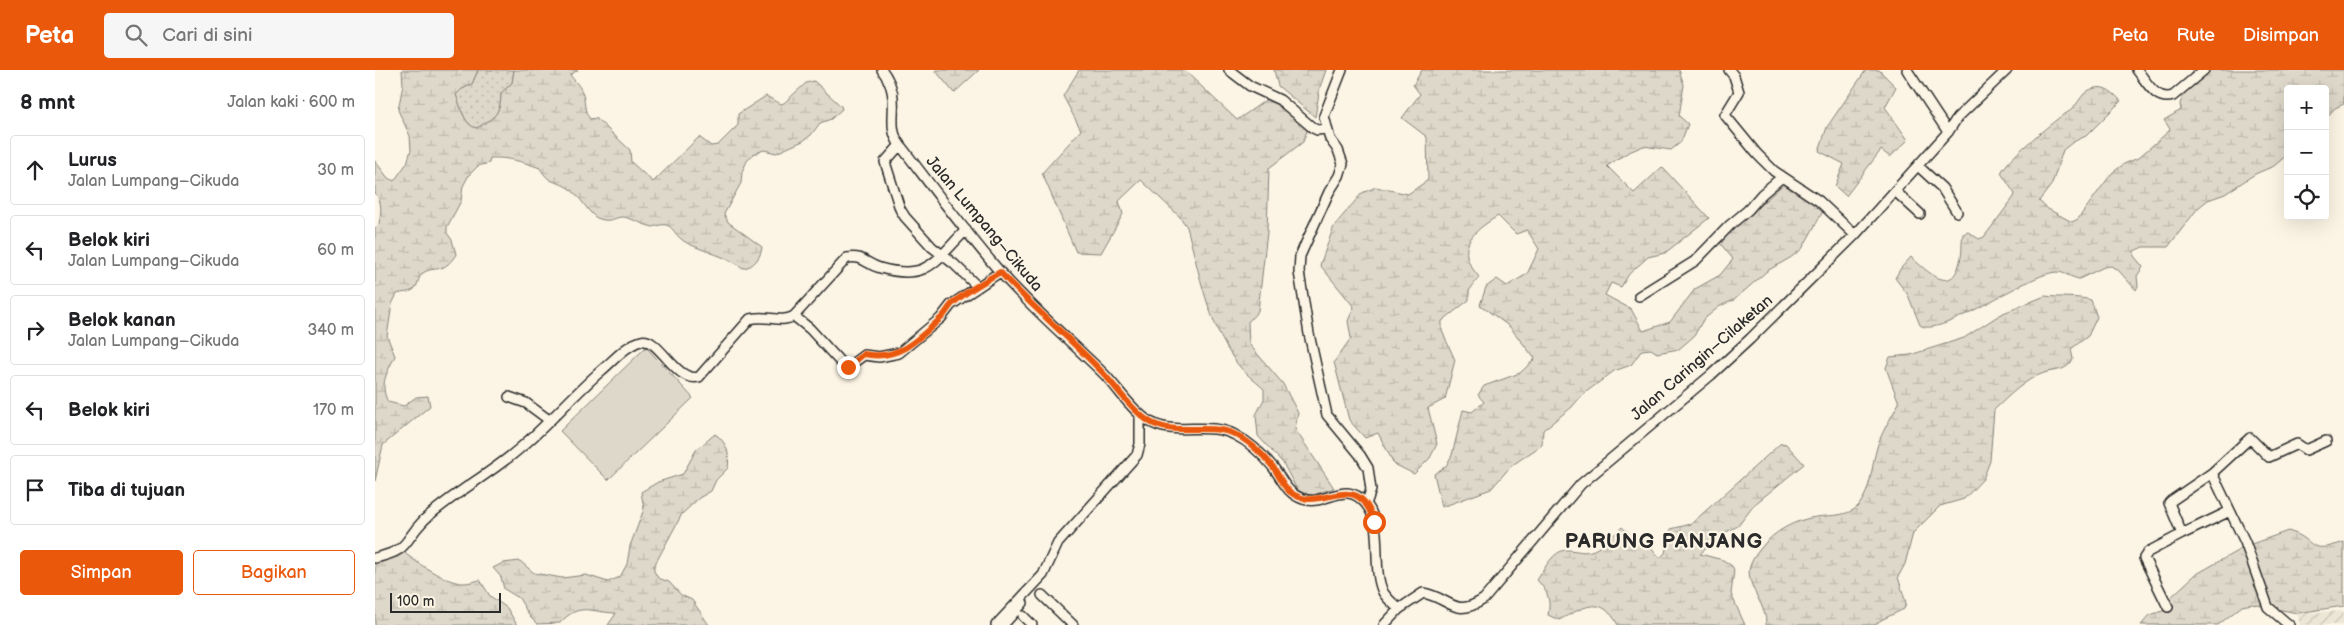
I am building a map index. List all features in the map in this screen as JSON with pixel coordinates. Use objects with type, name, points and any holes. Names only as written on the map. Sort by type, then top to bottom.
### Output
[{"type":"street","name":"Jalan Lumpang–Cikuda","points":[[882,70],[894,90],[893,132],[900,145],[965,230],[1000,272],[1103,372],[1140,414],[1149,421],[1165,428],[1205,427],[1233,434],[1247,442],[1273,467],[1291,492],[1305,500],[1340,493],[1353,493],[1367,504]]},
{"type":"street","points":[[1229,70],[1250,86],[1280,100],[1313,128],[1317,130],[1326,129]]},
{"type":"street","points":[[1342,70],[1324,116],[1326,129],[1343,158],[1343,164],[1300,256],[1299,272],[1309,334],[1327,414],[1368,468],[1371,490],[1367,504],[1374,522],[1380,580],[1383,592],[1399,609],[1384,625]]},
{"type":"street","points":[[1729,70],[1734,76],[1739,92],[1725,115],[1757,154],[1782,178],[1819,201],[1855,235]]},
{"type":"street","points":[[1907,70],[1948,132]]},
{"type":"street","name":"Jalan Caringin–Cilaketan","points":[[1399,609],[1423,593],[1430,594],[1462,609],[1476,605],[1485,599],[1581,484],[1711,375],[1855,235],[1948,132],[1957,118],[2007,70]]},
{"type":"street","points":[[2137,70],[2156,94],[2167,98],[2173,96],[2204,70]]},
{"type":"street","points":[[900,145],[885,162],[900,209],[919,234],[978,286]]},
{"type":"street","points":[[1918,166],[1942,188],[1957,212]]},
{"type":"street","points":[[1639,296],[1695,260],[1748,210],[1762,194],[1782,178]]},
{"type":"street","points":[[1895,191],[1920,214]]},
{"type":"street","points":[[375,558],[394,554],[404,546],[424,521],[519,450],[592,378],[639,341],[648,341],[681,373],[694,378],[702,375],[750,319],[756,317],[786,320],[794,316],[847,258],[857,256],[879,268],[915,273],[923,270],[942,254],[965,230]]},
{"type":"street","points":[[794,316],[810,329],[843,365],[848,367],[864,354],[879,357],[899,352],[941,318],[951,305],[1000,272]]},
{"type":"street","points":[[509,397],[526,403],[549,420]]},
{"type":"street","points":[[996,625],[1039,579],[1058,543],[1137,455],[1140,444],[1140,414]]},
{"type":"street","points":[[2182,534],[2169,503],[2212,474],[2250,438],[2269,457],[2297,444],[2306,450],[2326,441]]},
{"type":"street","points":[[2212,474],[2245,542],[2268,607],[2289,625]]},
{"type":"street","points":[[2168,607],[2144,558],[2148,552],[2230,511]]},
{"type":"street","points":[[1003,625],[1037,589],[1039,579]]},
{"type":"street","points":[[1043,595],[1073,625]]},
{"type":"street","points":[[1023,616],[1032,625]]},
{"type":"shaded area","points":[[2344,611],[2344,625],[2300,625],[2297,613]]},
{"type":"green space","points":[[402,70],[478,70],[472,84],[462,89],[456,95],[466,120],[477,128],[498,111],[501,93],[512,83],[514,70],[578,70],[570,75],[581,90],[586,112],[590,119],[596,118],[630,150],[631,162],[653,182],[699,137],[711,146],[718,145],[738,125],[738,114],[766,96],[781,104],[806,83],[814,81],[842,109],[831,119],[820,123],[811,135],[803,141],[776,153],[764,150],[753,154],[747,161],[742,172],[741,183],[724,214],[728,222],[762,247],[756,261],[750,266],[743,268],[738,264],[687,243],[669,226],[660,225],[653,227],[624,217],[610,220],[597,218],[574,193],[551,180],[540,168],[503,158],[490,158],[489,163],[478,166],[469,175],[463,186],[461,201],[447,227],[447,233],[452,240],[455,256],[446,266],[423,273],[413,290],[397,294],[392,304],[387,336],[395,356],[385,379],[385,396],[388,402],[404,406],[416,397],[428,396],[430,406],[383,445],[375,481],[375,228],[379,224],[381,208],[378,196],[375,193],[375,161],[388,178],[394,181],[407,163],[411,150],[410,136],[398,110],[403,85]]},
{"type":"green space","points":[[478,70],[514,70],[512,83],[501,93],[498,111],[477,128],[466,120],[456,95],[462,89],[472,84]]},
{"type":"green space","points":[[935,70],[979,70],[954,93]]},
{"type":"green space","points":[[1079,70],[1184,70],[1237,120],[1273,95],[1309,124],[1303,142],[1269,168],[1267,232],[1258,311],[1248,322],[1249,344],[1283,384],[1298,413],[1295,429],[1334,488],[1313,495],[1303,494],[1296,488],[1283,463],[1258,436],[1256,415],[1264,399],[1264,389],[1239,366],[1218,331],[1200,279],[1187,227],[1180,217],[1141,180],[1119,201],[1123,214],[1101,253],[1076,252],[1042,173],[1081,130],[1063,96]]},
{"type":"green space","points":[[1274,70],[1326,70],[1320,87],[1315,117],[1278,86]]},
{"type":"green space","points":[[1422,70],[1679,70],[1684,85],[1679,116],[1688,124],[1681,142],[1671,150],[1643,146],[1627,153],[1607,166],[1634,193],[1662,167],[1709,218],[1665,253],[1648,257],[1629,274],[1621,287],[1611,283],[1605,295],[1631,309],[1643,331],[1670,322],[1695,289],[1720,275],[1733,259],[1719,242],[1787,181],[1827,204],[1802,249],[1767,271],[1734,300],[1720,306],[1703,320],[1694,336],[1679,349],[1657,353],[1651,349],[1642,350],[1631,365],[1614,371],[1582,395],[1572,407],[1543,430],[1542,445],[1511,466],[1491,489],[1442,507],[1434,474],[1446,466],[1452,455],[1463,410],[1472,412],[1484,402],[1478,395],[1484,386],[1520,373],[1535,359],[1510,327],[1480,305],[1486,287],[1497,279],[1507,286],[1527,274],[1539,249],[1527,230],[1516,234],[1498,216],[1480,228],[1470,239],[1467,252],[1468,260],[1479,277],[1469,291],[1469,300],[1442,321],[1442,331],[1455,360],[1445,399],[1428,408],[1437,444],[1430,458],[1414,474],[1394,464],[1378,433],[1365,438],[1349,420],[1334,362],[1351,338],[1348,321],[1354,307],[1320,265],[1334,226],[1362,193],[1376,187],[1408,194],[1428,180],[1427,137],[1402,118],[1420,94],[1413,85]]},
{"type":"green space","points":[[1866,70],[1879,70],[1896,87],[1885,107],[1908,140],[1890,157],[1881,150],[1846,196],[1835,186],[1844,164],[1819,151],[1827,127]]},
{"type":"green space","points":[[2192,70],[2344,70],[2344,104],[2335,108],[2329,115],[2329,85],[2284,85],[2284,157],[2274,166],[2255,174],[2225,194],[2208,200],[2198,208],[2168,247],[2143,247],[2134,251],[2134,256],[2143,267],[2137,276],[2138,286],[2136,290],[2119,271],[2111,266],[2104,267],[2079,279],[2057,272],[2043,275],[1946,323],[1930,327],[1920,325],[1908,295],[1895,278],[1901,268],[1911,257],[1938,278],[1951,278],[1956,272],[1960,261],[1963,234],[1968,232],[1979,239],[1984,237],[2014,197],[2015,194],[2001,173],[2005,167],[2011,159],[2037,136],[2072,109],[2084,94],[2091,89],[2099,87],[2113,93],[2121,101],[2086,136],[2073,142],[2063,150],[2052,184],[2039,201],[2048,209],[2072,222],[2078,219],[2112,173],[2124,164],[2138,158],[2169,131],[2170,129],[2164,120],[2181,110],[2180,104]]},
{"type":"green space","points":[[2045,296],[2091,300],[2097,317],[2088,336],[2071,349],[2073,359],[2067,366],[2030,379],[1994,410],[1990,461],[1983,479],[1964,499],[1940,506],[1913,533],[1905,564],[1898,577],[1906,603],[1904,609],[1875,625],[1766,625],[1764,611],[1750,578],[1749,571],[1752,562],[1766,542],[1785,527],[1808,518],[1845,514],[1859,505],[1868,486],[1880,438],[1899,403],[1886,368],[1890,357],[1910,355],[1964,338],[2001,314]]},
{"type":"green space","points":[[646,347],[693,398],[608,480],[560,431]]},
{"type":"green space","points":[[715,434],[727,449],[728,468],[716,480],[711,491],[699,498],[682,514],[654,566],[654,571],[658,578],[669,582],[681,595],[692,600],[709,625],[608,625],[615,613],[585,610],[573,612],[560,623],[537,624],[530,617],[519,598],[504,589],[501,577],[493,568],[503,563],[520,561],[534,573],[562,578],[586,575],[608,582],[620,577],[627,564],[630,546],[644,509],[641,492],[658,482],[683,474],[696,450]]},
{"type":"green space","points":[[1781,443],[1786,444],[1804,464],[1755,504],[1738,526],[1722,534],[1700,554],[1723,560],[1732,566],[1734,570],[1731,594],[1745,625],[1618,625],[1612,615],[1598,606],[1584,608],[1559,620],[1548,615],[1548,596],[1537,580],[1549,561],[1557,553],[1567,550],[1584,552],[1594,550],[1605,543],[1622,527],[1638,542],[1645,540],[1660,558],[1665,553],[1671,529],[1691,524]]},
{"type":"green space","points":[[2288,531],[2297,534],[2317,547],[2332,546],[2344,542],[2344,606],[2297,613],[2252,604],[2242,606],[2218,625],[2141,625],[2150,615],[2172,608],[2171,597],[2195,575],[2246,546]]},
{"type":"green space","points":[[401,550],[422,566],[449,580],[464,583],[480,580],[490,596],[507,608],[517,625],[375,625],[375,554]]},
{"type":"district","name":"PARUNG PANJANG","points":[[1664,541]]},
{"type":"route","points":[[848,367],[864,354],[879,357],[899,352],[941,318],[951,305],[1000,272],[1018,292],[1103,372],[1140,414],[1149,421],[1165,428],[1205,427],[1233,434],[1247,442],[1273,467],[1284,485],[1291,492],[1305,500],[1340,493],[1353,493],[1367,504],[1374,522]]}]
